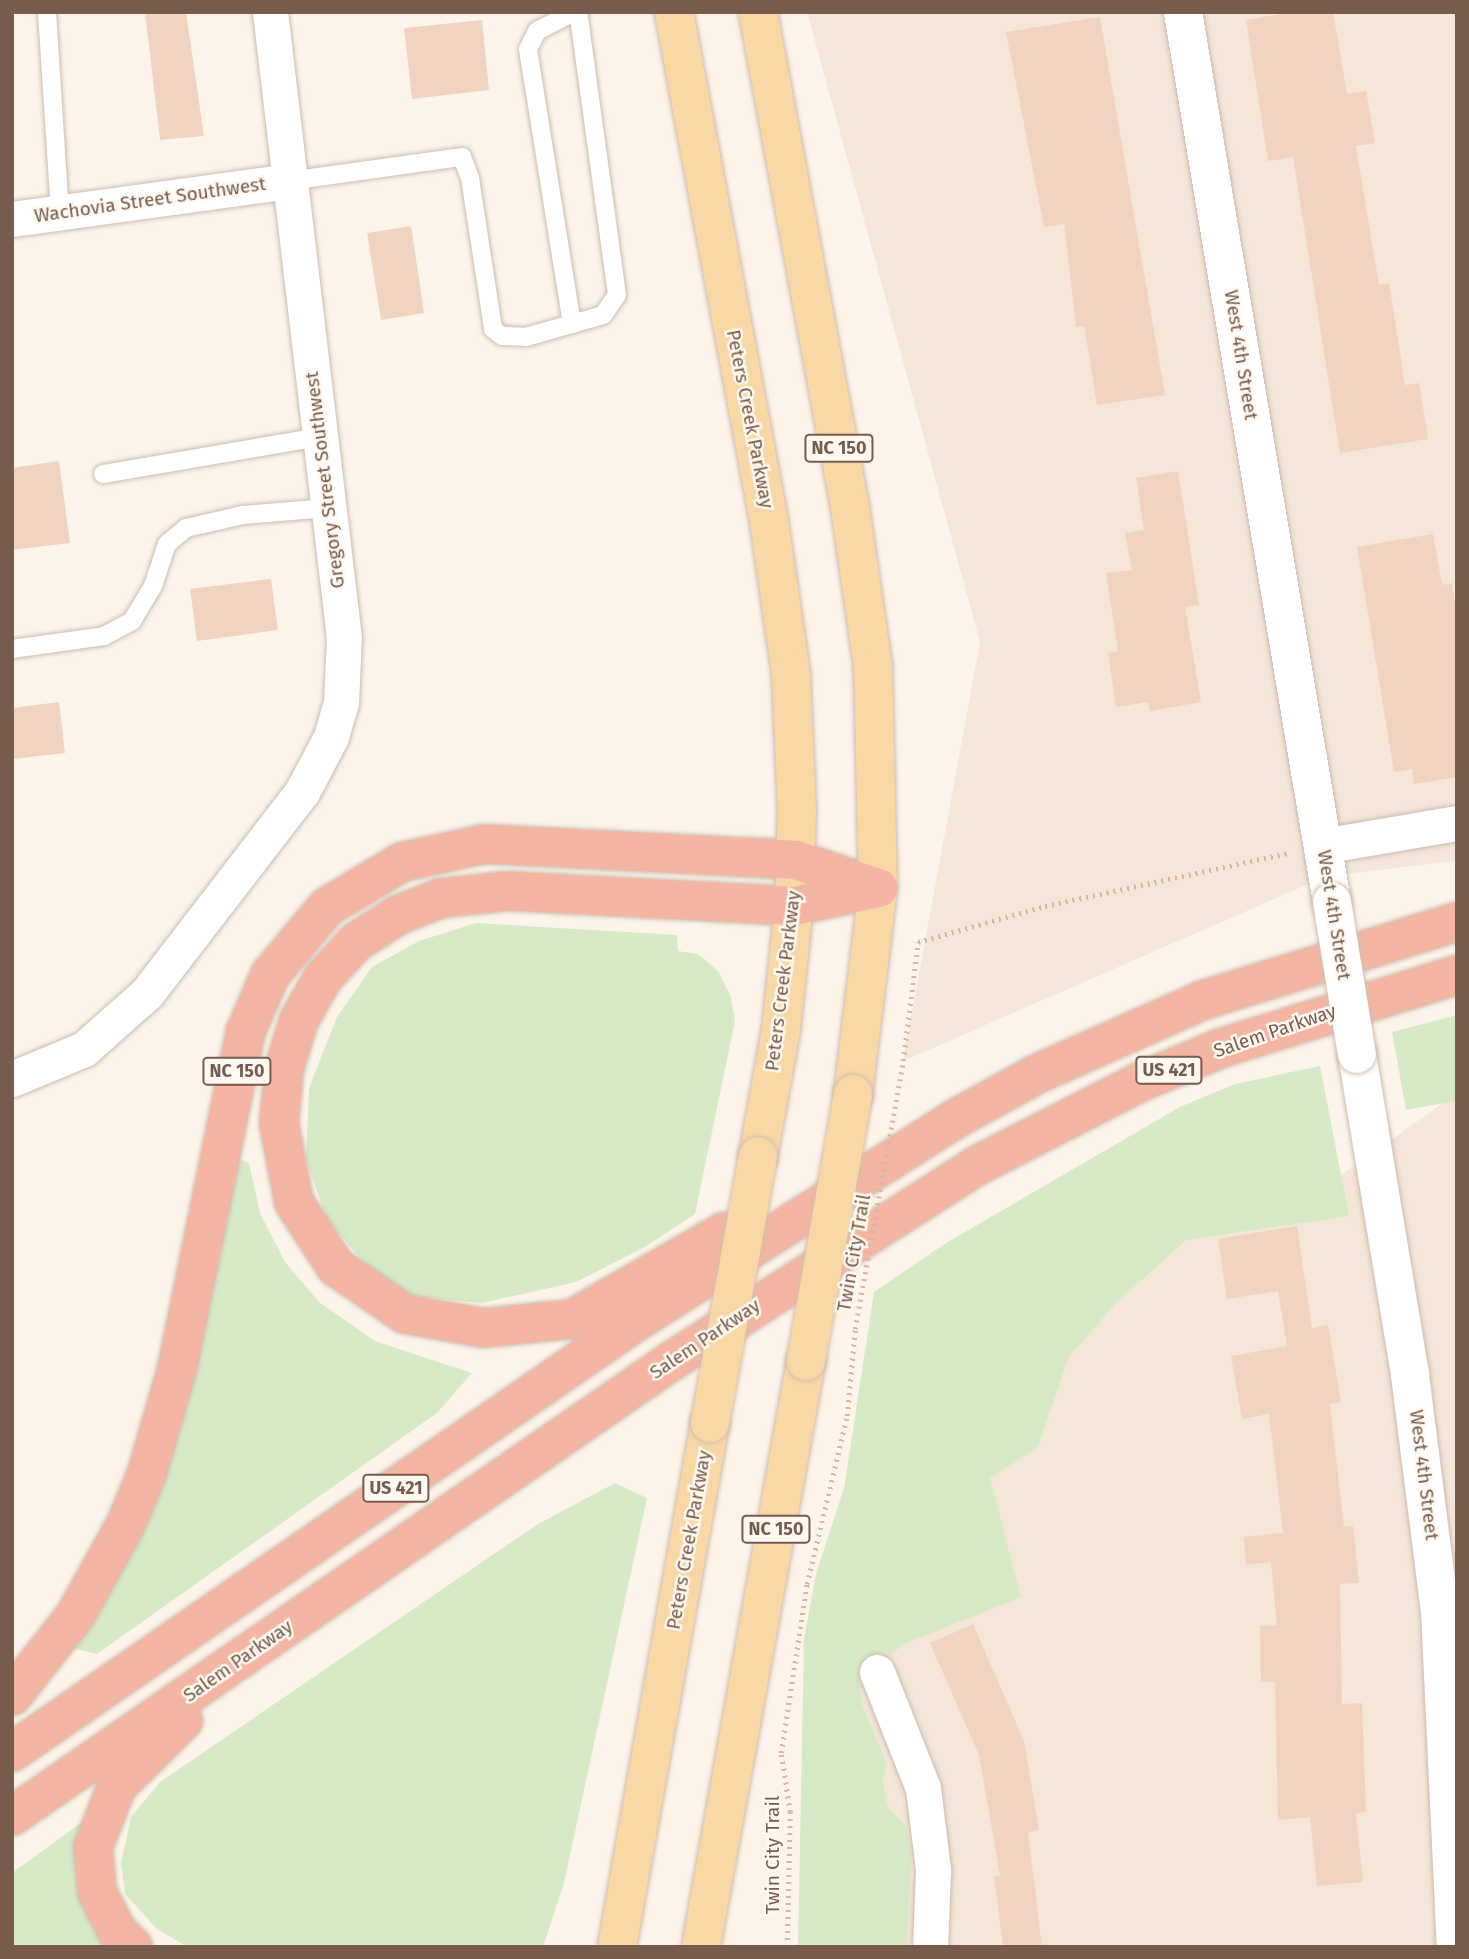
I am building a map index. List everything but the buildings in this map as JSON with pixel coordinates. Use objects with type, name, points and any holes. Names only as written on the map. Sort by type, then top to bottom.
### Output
[{"type":"highway","name":"NC 150","points":[[12,1696],[88,1593],[147,1473],[180,1357],[246,1031],[270,975],[305,928],[376,874],[457,848],[509,844],[796,860]]},
{"type":"highway","points":[[796,860],[878,888]]},
{"type":"highway","points":[[781,1226],[724,1233],[572,1319],[512,1328],[433,1322],[380,1302],[320,1248],[286,1177],[280,1096],[290,1044],[323,978],[356,942],[419,905],[497,890],[794,906],[878,888]]},
{"type":"highway","name":"US 421","points":[[12,1752],[781,1226],[955,1119],[1119,1035],[1289,969],[1457,922]]},
{"type":"highway","name":"Salem Parkway","points":[[12,1816],[670,1362],[980,1164],[1129,1087],[1221,1048],[1457,975]]},
{"type":"highway","points":[[134,1947],[117,1931],[97,1892],[93,1847],[98,1822],[117,1786],[254,1651]]},
{"type":"main road","name":"Peters Creek Parkway","points":[[617,1947],[781,1030],[796,860],[795,739],[784,608],[674,12]]},
{"type":"main road","name":"NC 150","points":[[701,1947],[853,1094],[878,888],[878,734],[865,597],[758,12]]},
{"type":"street","name":"Gregory Street Southwest","points":[[12,1079],[60,1062],[107,1033],[147,993],[302,792],[331,737],[345,671],[270,12]]},
{"type":"street","name":"West 4th Street","points":[[1184,12],[1306,850],[1332,902],[1410,1375],[1450,1644],[1456,1947]]},
{"type":"street","name":"Wachovia Street Southwest","points":[[12,219],[289,180]]},
{"type":"street","points":[[1306,850],[1457,824]]},
{"type":"street","points":[[877,1672],[923,1788],[933,1870],[930,1947]]},
{"type":"lane","points":[[47,12],[60,213]]},
{"type":"lane","points":[[289,180],[462,157],[470,177],[493,329],[502,336],[526,337],[572,324],[603,315],[617,295],[576,12],[537,31],[528,49],[572,324]]},
{"type":"lane","points":[[103,474],[320,437]]},
{"type":"lane","points":[[12,649],[104,636],[132,621],[153,586],[167,544],[186,528],[243,515],[328,508]]},
{"type":"path","name":"Twin City Trail","points":[[787,1947],[790,1812],[781,1754],[807,1584],[847,1416],[855,1329],[903,1061],[918,942],[1045,906],[1306,850]]},
{"type":"shaded area","points":[[807,12],[1457,12],[1457,861],[1327,876],[903,1061],[980,642]]},
{"type":"shaded area","points":[[1457,1093],[1457,1947],[873,1947],[831,1675],[1129,1247],[1309,1198]]},
{"type":"green space","points":[[476,923],[677,935],[678,951],[698,954],[718,971],[731,997],[735,1021],[695,1214],[645,1247],[576,1282],[482,1303],[413,1296],[369,1268],[327,1220],[306,1158],[309,1088],[337,1017],[372,967],[419,941]]},
{"type":"green space","points":[[1457,1015],[1457,1101],[1406,1110],[1392,1032]]},
{"type":"green space","points":[[1320,1066],[1349,1216],[1186,1240],[1116,1303],[1068,1358],[1038,1447],[990,1478],[1021,1597],[906,1643],[859,1678],[863,1707],[887,1764],[883,1781],[887,1806],[907,1827],[911,1860],[907,1947],[798,1947],[804,1639],[816,1574],[844,1488],[874,1292],[946,1243],[1180,1107],[1235,1084]]},
{"type":"green space","points":[[235,1157],[249,1163],[260,1213],[285,1262],[319,1302],[375,1341],[472,1373],[437,1413],[97,1654],[72,1648]]},
{"type":"green space","points":[[615,1483],[647,1498],[564,1883],[543,1947],[188,1947],[157,1929],[125,1894],[121,1863],[131,1817],[160,1782],[538,1524]]},
{"type":"green space","points":[[85,1820],[78,1884],[91,1923],[109,1947],[12,1947],[12,1873]]}]
